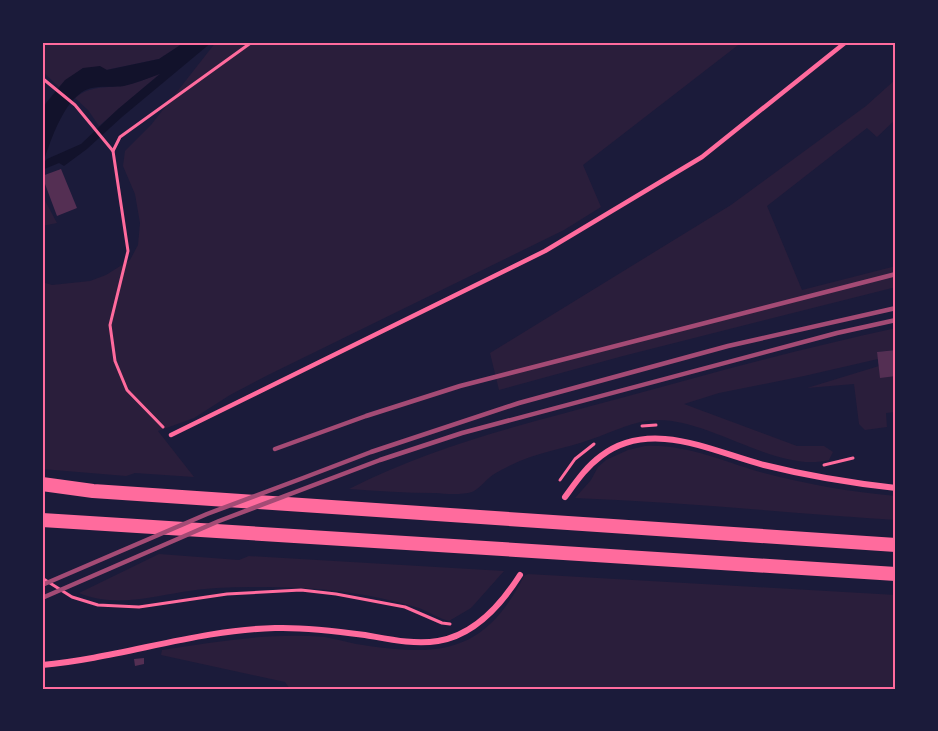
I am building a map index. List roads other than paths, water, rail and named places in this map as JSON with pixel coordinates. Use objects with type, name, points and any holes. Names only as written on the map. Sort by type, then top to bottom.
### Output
[{"type":"highway","points":[[42,484],[93,491],[896,545]]},
{"type":"highway","points":[[42,520],[896,574]]},
{"type":"highway","points":[[769,537],[896,536]]},
{"type":"street","points":[[565,497],[580,476],[602,455],[643,439],[661,438],[713,449],[797,474],[896,488]]},
{"type":"street","points":[[42,665],[249,629],[310,628],[393,640],[438,641],[465,632],[478,623],[502,601],[520,575]]},
{"type":"lane","points":[[171,435],[545,251],[702,157],[846,42]]},
{"type":"railway","points":[[275,449],[366,416],[460,386],[896,274]]},
{"type":"railway","points":[[42,585],[207,514],[371,452],[519,403],[728,346],[896,308]]},
{"type":"railway","points":[[42,598],[219,521],[380,460],[462,433],[837,333],[896,320]]}]
